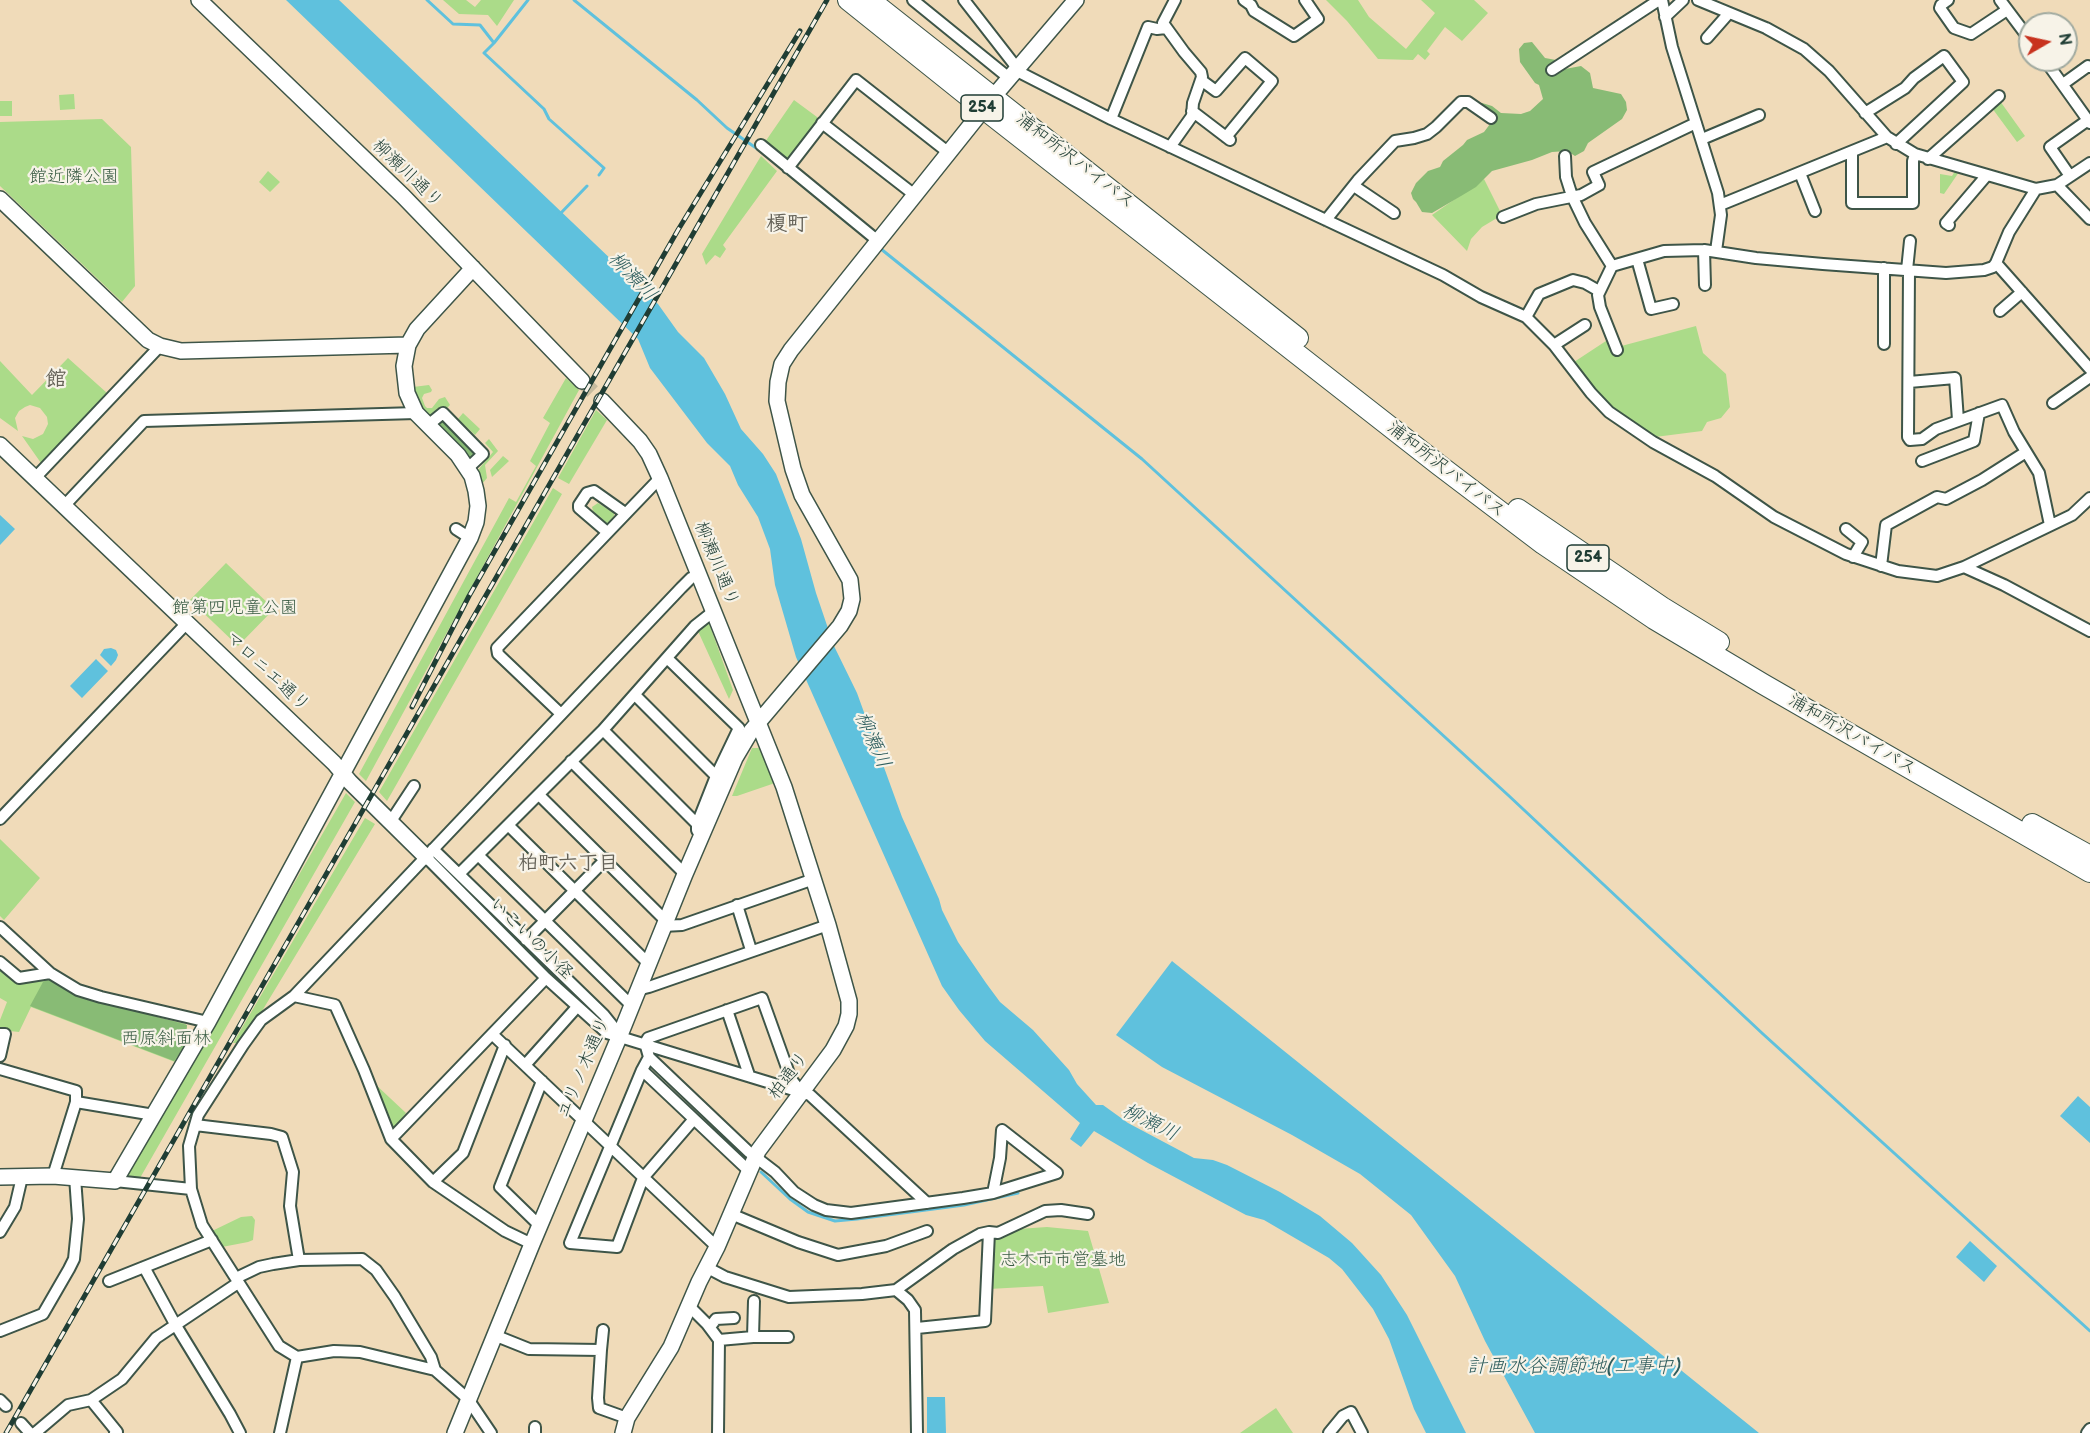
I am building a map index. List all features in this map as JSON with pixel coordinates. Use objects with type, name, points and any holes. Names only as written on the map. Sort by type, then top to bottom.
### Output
[{"type":"highway","name":"浦和所沢バイパス","points":[[848,0],[989,103],[1451,459],[1560,539],[1662,607],[1768,672],[2090,856]]},
{"type":"highway","name":"浦和所沢バイパス","points":[[870,0],[989,103],[1439,465],[1543,544],[1654,619],[2090,872]]},
{"type":"street","name":"柳瀬川通り","points":[[199,0],[403,196],[582,381]]},
{"type":"street","points":[[913,0],[1014,72],[1443,275],[1481,297],[1526,316],[1554,345],[1591,393],[1609,412],[1653,442],[1715,476],[1774,517],[1853,557],[1898,571],[1937,576],[1964,567],[2072,515],[2088,502]]},
{"type":"street","points":[[964,0],[1014,72]]},
{"type":"street","name":"ユリノ木通り","points":[[455,1433],[620,1035],[685,874],[699,830],[735,758],[758,722],[777,703],[840,626],[851,604],[850,580],[797,483],[779,410],[777,387],[780,369],[785,358],[878,241],[1014,72],[1076,0]]},
{"type":"street","points":[[1170,147],[1192,116],[1193,103],[1201,80],[1201,72],[1163,22],[1175,0]]},
{"type":"street","points":[[1244,0],[1251,5],[1254,11],[1294,36],[1318,19],[1305,0]]},
{"type":"street","points":[[1552,70],[1660,0],[1672,47],[1712,170],[1720,205],[1716,251]]},
{"type":"street","points":[[1665,17],[1683,0]]},
{"type":"street","points":[[1698,0],[1774,32],[1803,49],[1829,71],[1891,140],[1915,154],[2036,189],[2057,185],[2090,163]]},
{"type":"street","points":[[1948,0],[1940,8],[1954,28],[1971,33],[2007,10]]},
{"type":"street","points":[[2000,0],[2018,24]]},
{"type":"street","points":[[1707,38],[1729,13]]},
{"type":"street","points":[[1111,119],[1148,27],[1166,28]]},
{"type":"street","points":[[1720,205],[1852,152],[1891,140],[1963,82],[1944,56],[1914,78],[1905,88],[1865,113]]},
{"type":"street","points":[[1192,111],[1228,139],[1272,81],[1245,58],[1216,92],[1201,80]]},
{"type":"street","points":[[2063,84],[2088,66],[2090,67]]},
{"type":"street","points":[[2054,72],[2089,121],[2050,147],[2070,176]]},
{"type":"street","points":[[788,168],[856,80],[949,153]]},
{"type":"street","points":[[1928,159],[2000,96]]},
{"type":"street","points":[[1326,220],[1395,141],[1427,134],[1461,102],[1468,102],[1491,118]]},
{"type":"street","points":[[1702,140],[1759,115]]},
{"type":"street","points":[[822,123],[916,196]]},
{"type":"street","points":[[1503,217],[1536,204],[1581,195],[1599,185],[1593,172],[1696,123]]},
{"type":"street","points":[[760,145],[878,241]]},
{"type":"street","points":[[1852,152],[1852,203],[1913,203],[1915,154]]},
{"type":"street","points":[[1565,156],[1566,177],[1572,196],[1585,223],[1612,266]]},
{"type":"street","points":[[1800,173],[1815,211]]},
{"type":"street","points":[[1949,225],[1946,223],[1987,175]]},
{"type":"street","points":[[2057,185],[2090,219]]},
{"type":"street","points":[[1354,186],[1394,213]]},
{"type":"street","points":[[1617,350],[1600,308],[1598,295],[1612,266],[1669,250],[1704,250],[1756,258],[1946,273],[1984,270],[1993,267],[1996,263],[2009,232],[2036,189]]},
{"type":"street","points":[[0,199],[148,340],[160,346],[181,351],[408,345]]},
{"type":"street","points":[[1910,241],[1908,437],[1910,440],[1922,439],[1936,429],[2002,405],[2014,432],[2038,473],[2050,525]]},
{"type":"street","points":[[1704,250],[1705,285]]},
{"type":"street","points":[[1637,259],[1651,309],[1673,304]]},
{"type":"street","points":[[1996,263],[2090,369]]},
{"type":"street","points":[[115,1181],[208,1022],[470,538],[476,522],[478,506],[475,484],[468,468],[458,455],[416,413],[404,381],[404,366],[408,345],[422,322],[473,268]]},
{"type":"street","points":[[1884,268],[1884,344]]},
{"type":"street","points":[[1526,316],[1539,294],[1573,280],[1585,283],[1599,291]]},
{"type":"street","points":[[2000,311],[2022,292]]},
{"type":"street","points":[[1554,345],[1585,325]]},
{"type":"street","points":[[34,478],[160,346]]},
{"type":"street","points":[[2053,403],[2090,377]]},
{"type":"street","points":[[1909,382],[1955,378],[1958,420]]},
{"type":"street","name":"柳瀬川通り","points":[[602,401],[640,441],[649,454],[758,722]]},
{"type":"street","points":[[64,506],[144,421],[416,413]]},
{"type":"street","points":[[1922,461],[1974,441],[1979,413]]},
{"type":"street","name":"マロニエ通り","points":[[0,445],[392,821],[430,853]]},
{"type":"street","points":[[1881,566],[1886,525],[1937,497],[1946,499],[1982,480],[2026,452]]},
{"type":"street","points":[[561,714],[498,654],[497,648],[660,478]]},
{"type":"street","points":[[607,532],[579,508],[587,493],[594,491],[625,513]]},
{"type":"street","points":[[456,529],[470,538]]},
{"type":"street","points":[[1846,529],[1862,542],[1853,557]]},
{"type":"street","points":[[1964,567],[2004,585],[2090,631]]},
{"type":"street","points":[[491,1433],[468,1399],[435,1370],[360,1352],[334,1351],[297,1357],[279,1346],[202,1225],[190,1189],[189,1146],[204,1106],[261,1020],[294,996],[681,588],[691,578],[700,575]]},
{"type":"street","points":[[459,874],[603,730],[694,626],[714,611]]},
{"type":"street","points":[[0,819],[187,623]]},
{"type":"street","points":[[603,730],[699,830],[716,776],[739,728],[668,658]]},
{"type":"street","points":[[635,695],[716,776]]},
{"type":"street","name":"柏通り","points":[[623,1433],[627,1418],[666,1357],[717,1247],[751,1163],[764,1141],[833,1050],[849,1014],[846,987],[814,879],[784,787],[758,722]]},
{"type":"street","points":[[571,761],[685,874]]},
{"type":"street","points":[[392,821],[414,786]]},
{"type":"street","points":[[539,795],[606,859],[665,923],[682,925],[814,879]]},
{"type":"street","points":[[508,825],[648,963]]},
{"type":"street","points":[[430,853],[459,874],[604,1015],[620,1035]]},
{"type":"street","name":"いこいの小径","points":[[430,853],[546,978],[607,1033],[620,1035],[801,1092]]},
{"type":"street","points":[[478,855],[631,1005]]},
{"type":"street","points":[[526,940],[606,859]]},
{"type":"street","points":[[737,906],[751,951]]},
{"type":"street","points":[[637,990],[828,925]]},
{"type":"street","points":[[0,927],[50,973],[78,990],[101,998],[208,1022]]},
{"type":"street","points":[[0,962],[19,978],[50,973]]},
{"type":"street","points":[[391,1139],[546,978]]},
{"type":"street","points":[[294,996],[335,1005],[391,1139],[433,1182],[505,1231],[532,1244]]},
{"type":"street","points":[[751,1163],[649,1057],[645,1043],[648,1038],[762,999],[791,1079],[801,1092],[810,1095],[927,1203]]},
{"type":"street","points":[[526,1064],[577,1007]]},
{"type":"street","points":[[727,1010],[749,1075]]},
{"type":"street","points":[[0,1034],[5,1034],[0,1056]]},
{"type":"street","points":[[492,1034],[717,1247]]},
{"type":"street","points":[[433,1182],[463,1153],[505,1045]]},
{"type":"street","points":[[649,1057],[570,1243],[617,1246],[643,1178],[694,1119]]},
{"type":"street","points":[[0,1070],[76,1090],[76,1102],[53,1176]]},
{"type":"street","points":[[642,1070],[694,1119],[751,1163],[775,1172],[794,1192],[826,1210],[851,1213],[993,1193],[1057,1173],[1002,1130],[1000,1158],[993,1193]]},
{"type":"street","points":[[540,1226],[500,1186],[542,1082]]},
{"type":"street","points":[[76,1102],[154,1115]]},
{"type":"street","points":[[195,1125],[282,1137],[294,1172],[290,1206],[299,1260]]},
{"type":"street","points":[[0,1177],[75,1177],[190,1189]]},
{"type":"street","points":[[0,1232],[15,1207],[22,1177]]},
{"type":"street","points":[[0,1331],[43,1314],[74,1259],[78,1219],[75,1177]]},
{"type":"street","points":[[706,1267],[725,1277],[789,1297],[896,1290],[953,1249],[980,1234],[998,1233],[1045,1211],[1061,1210],[1088,1214]]},
{"type":"street","points":[[731,1214],[798,1242],[838,1255],[886,1246],[927,1231]]},
{"type":"street","points":[[917,1328],[985,1321],[989,1232]]},
{"type":"street","points":[[109,1281],[212,1240]]},
{"type":"street","points":[[35,1433],[68,1405],[91,1400],[122,1379],[156,1338],[175,1324],[204,1308],[237,1280],[259,1267],[299,1260],[357,1258],[369,1263],[395,1297],[431,1357],[435,1370]]},
{"type":"street","points":[[144,1267],[240,1433]]},
{"type":"street","points":[[896,1290],[908,1300],[915,1310],[917,1433]]},
{"type":"street","points":[[753,1337],[754,1301]]},
{"type":"street","points":[[689,1306],[710,1327],[719,1340],[718,1433]]},
{"type":"street","points":[[710,1327],[716,1319],[734,1318]]},
{"type":"street","points":[[603,1330],[599,1408],[627,1418]]},
{"type":"street","points":[[494,1335],[529,1349],[601,1350]]},
{"type":"street","points":[[719,1340],[788,1337]]},
{"type":"street","points":[[279,1433],[297,1357]]},
{"type":"street","points":[[91,1400],[117,1431],[115,1433]]},
{"type":"street","points":[[1329,1433],[1343,1416],[1351,1412],[1362,1433]]},
{"type":"street","points":[[21,1423],[30,1433]]},
{"type":"street","points":[[2086,1433],[2090,1429]]},
{"type":"green space","points":[[443,0],[466,0],[475,7],[481,0],[514,0],[497,26],[488,15],[459,14]]},
{"type":"green space","points":[[1326,0],[1358,0],[1369,17],[1406,49],[1435,13],[1421,0],[1474,0],[1488,13],[1462,41],[1445,27],[1427,51],[1430,54],[1425,60],[1418,54],[1413,60],[1378,59],[1347,21]]},
{"type":"green space","points":[[1532,42],[1545,58],[1556,60],[1565,69],[1581,66],[1590,73],[1593,88],[1621,94],[1626,102],[1627,110],[1622,119],[1588,143],[1584,151],[1575,156],[1567,151],[1552,152],[1492,171],[1476,187],[1432,213],[1422,212],[1411,193],[1416,183],[1428,171],[1440,167],[1443,161],[1467,140],[1484,132],[1493,120],[1480,104],[1492,106],[1501,113],[1521,114],[1530,111],[1543,99],[1539,85],[1535,83],[1520,62],[1519,49],[1524,43]]},
{"type":"green space","points":[[74,94],[75,109],[60,110],[59,95]]},
{"type":"green space","points":[[794,100],[818,120],[787,159],[783,159],[765,142]]},
{"type":"green space","points":[[0,101],[12,101],[12,116],[0,116]]},
{"type":"green space","points":[[2000,101],[2025,136],[2017,142],[1992,108]]},
{"type":"green space","name":"館近隣公園","points":[[102,119],[131,147],[135,286],[122,302],[0,186],[0,122]]},
{"type":"green space","points":[[761,156],[777,171],[723,245],[726,249],[720,258],[715,255],[706,265],[702,254]]},
{"type":"green space","points":[[268,171],[280,182],[270,192],[259,182]]},
{"type":"green space","points":[[1955,171],[1959,172],[1944,194],[1940,193],[1940,174],[1952,176]]},
{"type":"green space","points":[[1484,179],[1502,215],[1482,227],[1471,239],[1467,251],[1432,215]]},
{"type":"green space","points":[[1696,326],[1703,353],[1726,374],[1730,407],[1721,418],[1707,422],[1702,431],[1655,437],[1612,409],[1591,387],[1574,362],[1609,339],[1610,346],[1614,348]]},
{"type":"green space","points":[[68,358],[107,393],[41,463],[22,436],[33,439],[43,434],[48,424],[47,417],[40,408],[30,405],[25,407],[15,418],[18,431],[0,418],[0,361],[32,395]]},
{"type":"green space","points":[[566,378],[579,390],[366,781],[359,774],[509,498],[516,502],[536,466],[530,461],[550,423],[543,418]]},
{"type":"green space","points":[[429,385],[431,392],[424,394],[422,398],[427,408],[432,408],[439,399],[445,397],[450,405],[447,408],[438,408],[429,416],[423,409],[413,387]]},
{"type":"green space","points":[[596,410],[607,420],[569,484],[558,478]]},
{"type":"green space","points":[[463,413],[480,429],[475,435],[458,419]]},
{"type":"green space","points":[[441,419],[477,455],[471,462],[435,426]]},
{"type":"green space","points":[[489,439],[498,451],[485,465],[487,478],[482,484],[478,470],[493,452],[485,443]]},
{"type":"green space","points":[[503,456],[509,461],[492,477],[490,470]]},
{"type":"green space","points":[[553,488],[562,494],[387,801],[379,792]]},
{"type":"green space","points":[[598,503],[614,513],[607,524],[593,511],[592,507]]},
{"type":"green space","name":"館第四児童公園","points":[[226,563],[274,609],[238,646],[190,600]]},
{"type":"green space","points":[[703,623],[709,623],[733,690],[729,699],[697,629]]},
{"type":"green space","points":[[752,748],[761,748],[775,783],[732,796]]},
{"type":"green space","points":[[346,793],[355,802],[140,1178],[128,1178],[127,1174]]},
{"type":"green space","points":[[365,818],[375,824],[259,1016],[237,1043],[233,1043]]},
{"type":"green space","points":[[0,839],[40,878],[4,920],[0,916]]},
{"type":"green space","name":"西原斜面林","points":[[0,966],[19,982],[50,977],[78,992],[140,1013],[186,1024],[183,1044],[175,1062],[31,1007],[19,1032],[0,1030],[0,1020],[7,1002],[0,998]]},
{"type":"green space","name":"西原斜面林","points":[[49,979],[78,995],[187,1025],[186,1045],[174,1061],[30,1006],[43,982]]},
{"type":"green space","points":[[374,1083],[406,1113],[393,1130],[383,1116],[379,1094]]},
{"type":"green space","points":[[252,1216],[255,1220],[253,1240],[222,1247],[212,1231],[241,1217]]},
{"type":"green space","name":"志木市市営墓地","points":[[1047,1227],[1088,1231],[1109,1303],[1048,1313],[1043,1286],[989,1289],[993,1241],[1018,1229]]},
{"type":"green space","points":[[1276,1408],[1293,1433],[1240,1433]]},
{"type":"water","name":"柳瀬川","points":[[286,0],[339,0],[658,304],[678,332],[704,358],[725,394],[741,429],[763,454],[776,474],[801,539],[834,646],[857,693],[902,817],[958,942],[986,983],[1000,1002],[1033,1030],[1069,1070],[1077,1084],[1096,1105],[1103,1105],[1128,1123],[1194,1158],[1213,1160],[1227,1165],[1280,1192],[1320,1216],[1352,1243],[1381,1275],[1407,1315],[1466,1433],[1426,1433],[1414,1409],[1389,1339],[1373,1309],[1342,1269],[1329,1258],[1264,1220],[1246,1215],[1148,1163],[1094,1131],[1081,1147],[1070,1139],[1080,1123],[985,1041],[959,1010],[942,986],[796,657],[775,585],[770,549],[758,517],[738,485],[730,466],[707,443],[650,368],[638,339]]},
{"type":"water","points":[[0,515],[15,529],[0,545]]},
{"type":"water","points":[[104,649],[116,650],[118,655],[111,666],[100,655]]},
{"type":"water","points":[[96,659],[108,671],[82,698],[70,686]]},
{"type":"water","name":"計画水谷調節地(工事中)","points":[[1172,961],[1759,1433],[1535,1433],[1485,1341],[1455,1276],[1411,1215],[1360,1174],[1292,1135],[1162,1067],[1116,1035]]},
{"type":"water","points":[[2078,1096],[2090,1107],[2090,1143],[2060,1116]]},
{"type":"water","points":[[1970,1241],[1997,1266],[1984,1282],[1956,1257]]},
{"type":"water","points":[[927,1397],[945,1397],[946,1433],[927,1433]]},
{"type":"waterway","points":[[427,0],[453,24],[480,25],[494,43],[528,0]]},
{"type":"waterway","points":[[574,0],[697,100],[727,128],[759,150]]},
{"type":"waterway","points":[[494,43],[484,53],[544,109],[549,119],[604,168],[599,175]]},
{"type":"waterway","points":[[769,158],[849,224]]},
{"type":"waterway","points":[[559,215],[587,186]]},
{"type":"waterway","points":[[881,249],[1142,459],[1508,795],[1763,1034],[2090,1331]]},
{"type":"waterway","points":[[761,1172],[808,1212],[835,1221],[964,1205],[1018,1193]]},
{"type":"tunnel","points":[[582,381],[602,401]]},
{"type":"railway","points":[[6,1433],[827,0]]},
{"type":"railway","points":[[412,707],[469,596],[678,230],[800,31]]},
{"type":"district","name":"榎町","points":[[787,225]]},
{"type":"district","name":"館","points":[[56,380]]},
{"type":"district","name":"柏町六丁目","points":[[568,864]]}]
